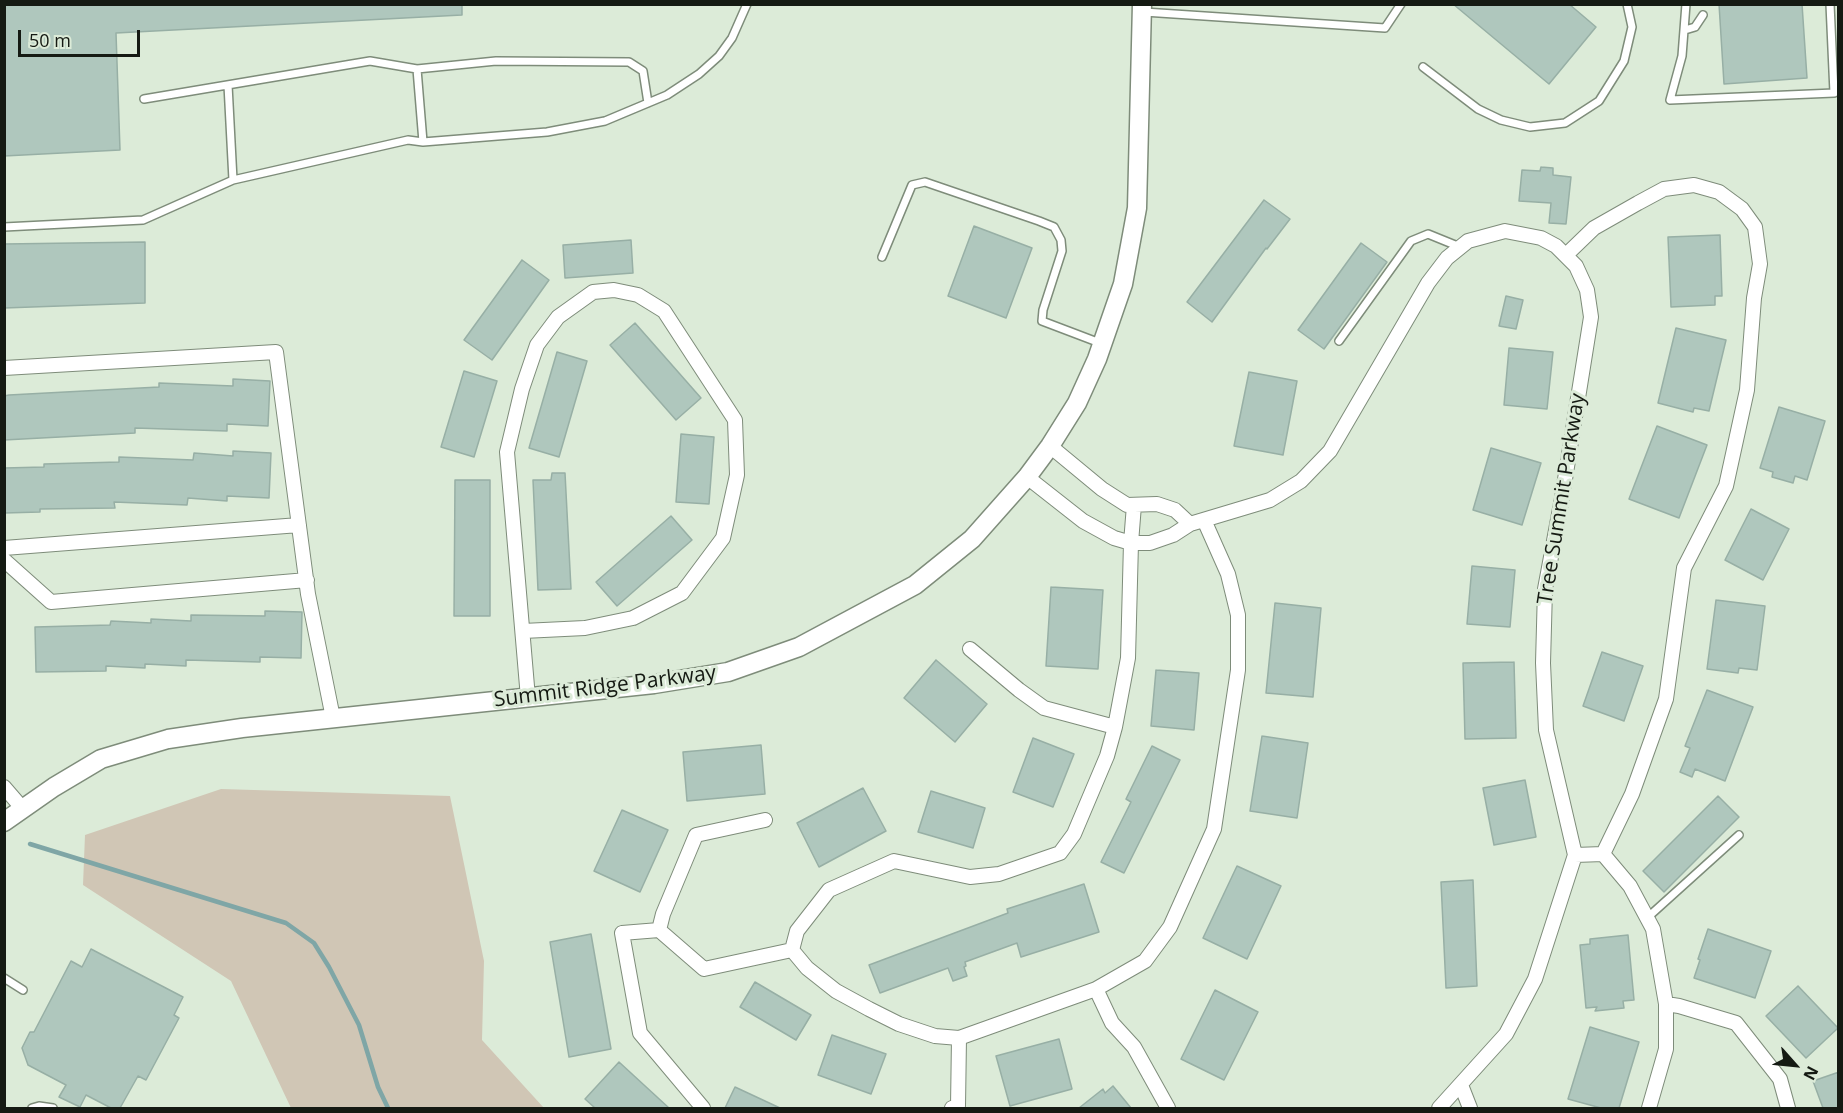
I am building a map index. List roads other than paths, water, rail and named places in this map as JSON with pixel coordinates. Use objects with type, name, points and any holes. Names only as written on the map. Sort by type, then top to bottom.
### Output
[{"type":"street","name":"Summit Ridge Parkway","points":[[4,822],[54,787],[102,759],[168,739],[242,728],[654,684],[728,672],[799,647],[915,585],[972,539],[1027,477],[1077,403],[1102,344],[1123,284],[1137,208],[1142,8]]},
{"type":"street","points":[[1566,255],[1594,228],[1664,189],[1694,185],[1719,192],[1742,209],[1755,227],[1760,264],[1754,298],[1747,390],[1726,486],[1684,568],[1666,699],[1632,794],[1603,854]]},
{"type":"street","name":"Tree Summit Parkway","points":[[1027,477],[1083,521],[1114,538],[1131,543],[1150,543],[1173,535],[1197,522],[1270,500],[1301,481],[1330,451],[1428,284],[1447,258],[1460,247],[1468,241],[1505,231],[1541,238],[1566,255],[1576,266],[1587,290],[1591,317],[1545,590],[1543,663],[1546,729],[1575,855]]},
{"type":"street","points":[[522,631],[585,628],[633,618],[682,593],[723,538],[737,475],[735,420],[664,311],[638,295],[614,290],[593,292],[558,317],[537,345],[522,389],[507,452],[522,631],[528,698]]},
{"type":"street","points":[[4,368],[276,352],[307,580],[333,718]]},
{"type":"street","points":[[792,950],[807,968],[836,991],[869,1009],[899,1024],[926,1033],[959,1038],[1096,989],[1145,961],[1170,927],[1214,829],[1238,670],[1238,615],[1228,574],[1197,522],[1175,510],[1157,504],[1127,505],[1102,489],[1050,446]]},
{"type":"street","points":[[792,950],[797,931],[829,890],[894,861],[970,877],[999,874],[1060,853],[1074,834],[1107,756],[1115,727],[1128,658],[1134,505]]},
{"type":"street","points":[[4,548],[299,525]]},
{"type":"street","points":[[4,560],[51,602],[307,580]]},
{"type":"street","points":[[970,649],[1044,708],[1115,727]]},
{"type":"street","points":[[4,787],[23,809]]},
{"type":"street","points":[[659,930],[663,914],[696,835],[765,820]]},
{"type":"street","points":[[1439,1108],[1506,1034],[1535,979],[1575,855],[1603,854]]},
{"type":"street","points":[[1603,854],[1630,886],[1653,929],[1666,1004],[1666,1049],[1649,1108]]},
{"type":"street","points":[[703,1108],[640,1033],[622,933],[659,930],[704,969],[792,950]]},
{"type":"street","points":[[1096,989],[1112,1023],[1134,1047],[1168,1108]]},
{"type":"street","points":[[1666,1004],[1736,1023],[1780,1079],[1788,1108]]},
{"type":"street","points":[[952,1108],[958,1106],[959,1038]]},
{"type":"street","points":[[1461,1085],[1470,1108]]},
{"type":"lane","points":[[4,227],[143,220],[233,180],[408,140],[423,142],[547,132],[605,121],[648,104],[699,74],[719,56],[732,38],[747,4]]},
{"type":"lane","points":[[1142,8],[1385,28],[1401,4]]},
{"type":"lane","points":[[1423,67],[1479,109],[1501,120],[1530,127],[1565,123],[1599,101],[1624,61],[1632,27],[1627,4]]},
{"type":"lane","points":[[1686,4],[1682,56],[1670,100],[1836,93],[1830,4]]},
{"type":"lane","points":[[1684,30],[1695,27],[1703,15]]},
{"type":"lane","points":[[144,99],[370,61],[417,69],[496,61],[629,62],[643,72],[648,104]]},
{"type":"lane","points":[[417,69],[423,142]]},
{"type":"lane","points":[[228,85],[233,180]]},
{"type":"lane","points":[[882,257],[912,185],[925,182],[1054,227],[1061,240],[1062,251],[1043,310],[1042,321],[1102,344]]},
{"type":"lane","points":[[1339,341],[1411,241],[1428,234],[1460,247]]},
{"type":"lane","points":[[1647,918],[1739,836]]},
{"type":"lane","points":[[4,978],[23,990]]},
{"type":"lane","points":[[32,1108],[39,1106],[53,1108]]},
{"type":"waterway","points":[[30,844],[286,923],[314,943],[359,1025],[378,1087],[388,1108]]}]
